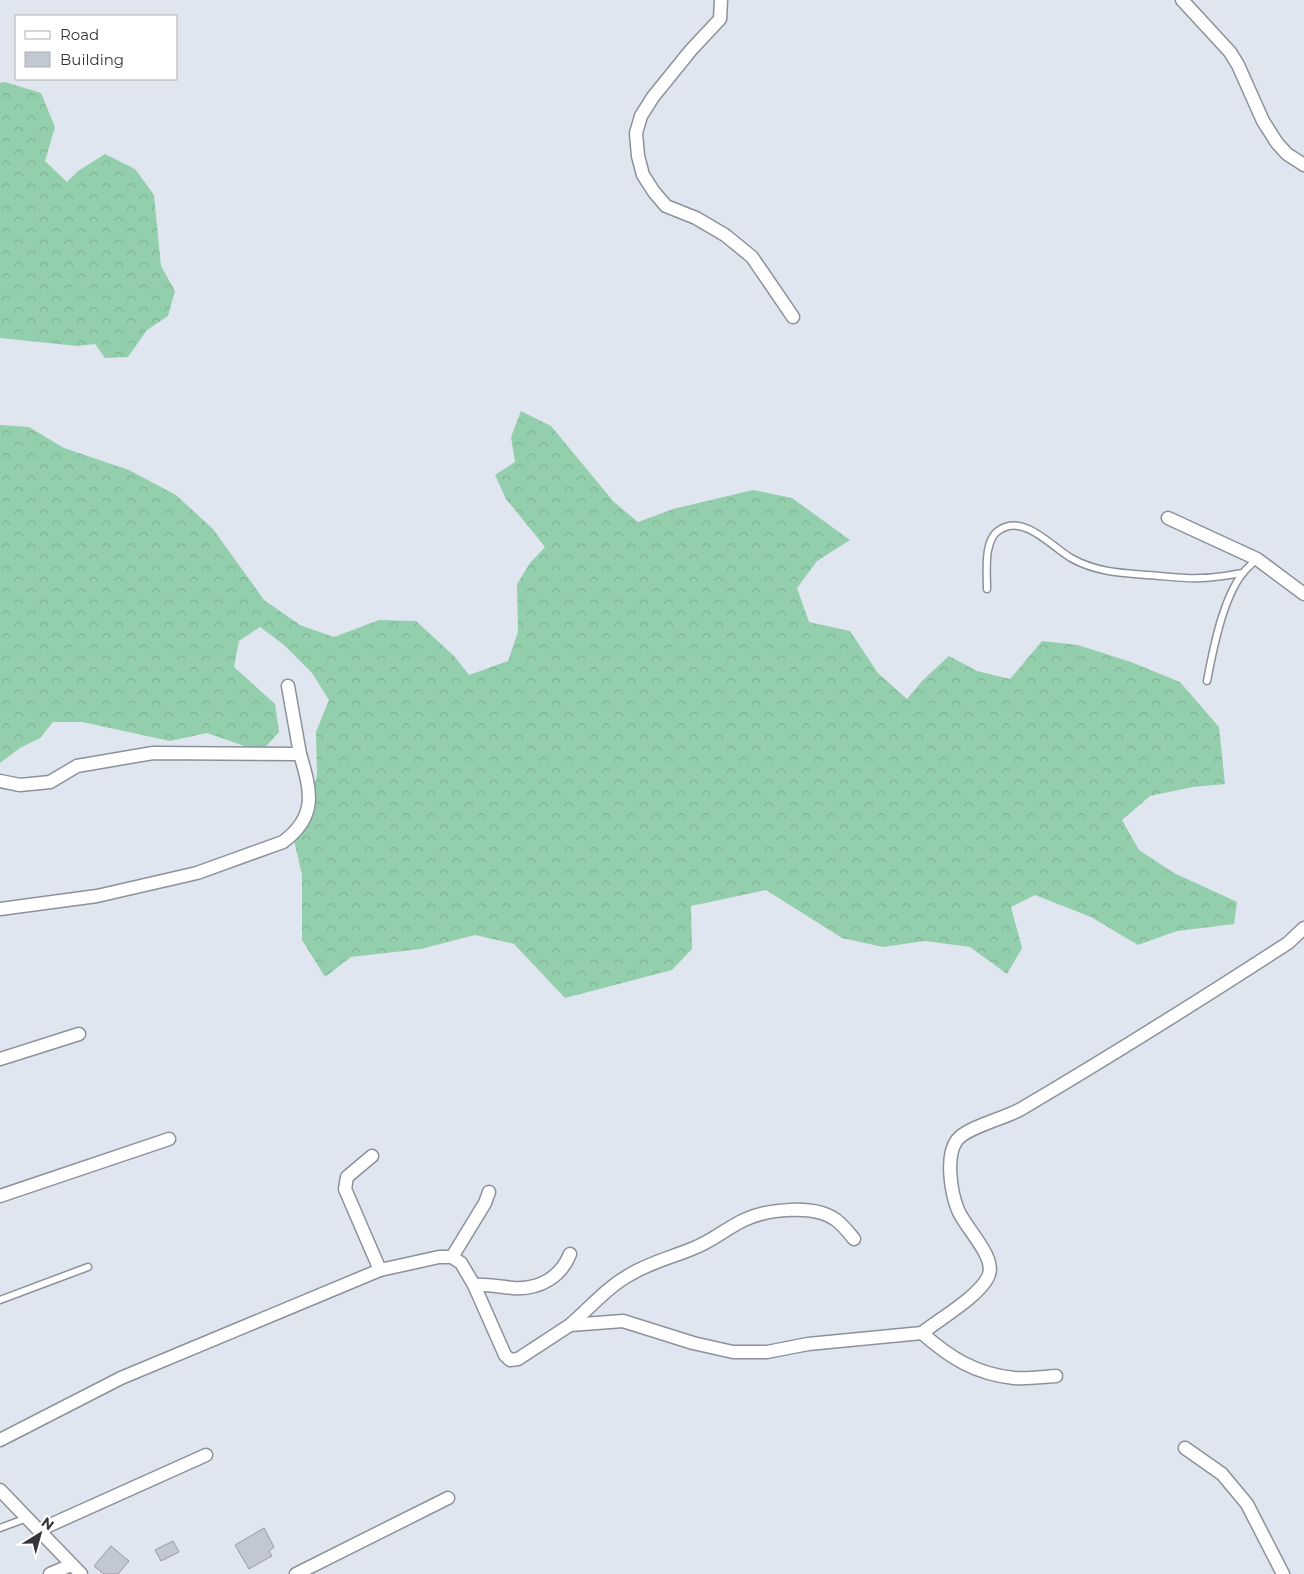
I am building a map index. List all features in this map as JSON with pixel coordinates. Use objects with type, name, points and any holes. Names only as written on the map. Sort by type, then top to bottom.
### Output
[{"type":"street","points":[[721,0],[720,19],[653,96],[641,116],[636,133],[638,156],[643,174],[654,192],[666,206],[696,218],[725,235],[752,257],[793,317]]},
{"type":"street","points":[[1182,0],[1230,52],[1238,65],[1263,121],[1277,143],[1287,154],[1304,165]]},
{"type":"street","points":[[1168,518],[1257,559],[1304,594]]},
{"type":"street","points":[[0,909],[98,896],[196,873],[283,842],[294,834],[310,807],[310,793],[300,754],[288,686]]},
{"type":"street","points":[[0,781],[20,785],[50,782],[77,766],[153,753],[300,754]]},
{"type":"street","points":[[570,1325],[623,1321],[693,1343],[734,1352],[767,1352],[808,1344],[922,1333],[960,1306],[983,1286],[990,1274],[986,1254],[958,1210],[952,1182],[951,1153],[957,1140],[972,1130],[1018,1110],[1115,1054],[1288,943],[1304,928]]},
{"type":"street","points":[[0,1059],[79,1034]]},
{"type":"street","points":[[0,1196],[169,1139]]},
{"type":"street","points":[[372,1156],[346,1177],[345,1189],[380,1270]]},
{"type":"street","points":[[452,1257],[485,1203],[489,1192]]},
{"type":"street","points":[[0,1440],[121,1378],[380,1270],[439,1256],[452,1257],[461,1263],[474,1285],[504,1355],[510,1360],[518,1359],[570,1325],[611,1287],[631,1274],[661,1260],[695,1248],[731,1226],[757,1214],[796,1210],[814,1211],[837,1220],[854,1239]]},
{"type":"street","points":[[474,1285],[513,1288],[534,1286],[556,1275],[566,1266],[570,1254]]},
{"type":"street","points":[[922,1333],[942,1351],[964,1365],[997,1376],[1015,1378],[1056,1376]]},
{"type":"street","points":[[1185,1448],[1222,1474],[1247,1504],[1283,1574]]},
{"type":"street","points":[[38,1530],[206,1456]]},
{"type":"street","points":[[0,1490],[76,1570]]},
{"type":"street","points":[[296,1574],[448,1498]]},
{"type":"street","points":[[50,1574],[76,1570]]},
{"type":"lane","points":[[987,589],[989,542],[993,535],[1002,528],[1012,526],[1035,531],[1071,558],[1104,572],[1200,578],[1243,573]]},
{"type":"lane","points":[[1207,681],[1215,639],[1231,596],[1243,573],[1257,559]]},
{"type":"lane","points":[[0,1300],[88,1268]]},
{"type":"lane","points":[[0,1528],[27,1518]]},
{"type":"green space","points":[[5,82],[41,93],[55,127],[45,161],[67,182],[78,171],[105,154],[135,169],[154,195],[161,266],[175,291],[168,316],[147,330],[128,357],[105,358],[95,344],[77,346],[0,338],[0,83]]},
{"type":"green space","points":[[521,411],[551,426],[614,502],[638,522],[673,509],[753,490],[792,498],[850,540],[817,561],[797,588],[809,622],[850,631],[878,673],[907,699],[922,681],[949,656],[977,671],[1010,679],[1042,641],[1078,645],[1131,662],[1180,682],[1219,727],[1225,784],[1193,787],[1150,796],[1122,820],[1139,850],[1174,873],[1237,902],[1234,924],[1177,931],[1138,945],[1091,917],[1035,895],[1011,907],[1022,948],[1007,974],[970,947],[925,941],[883,947],[842,938],[766,890],[691,906],[692,949],[672,970],[565,998],[514,944],[475,935],[421,949],[351,957],[325,977],[302,940],[302,875],[293,836],[310,804],[317,775],[316,732],[329,700],[312,673],[284,645],[260,627],[239,641],[234,667],[275,704],[279,732],[261,752],[207,733],[170,741],[82,722],[53,722],[40,738],[20,748],[0,763],[0,425],[29,427],[64,448],[129,470],[176,495],[213,529],[264,600],[300,625],[334,637],[379,620],[416,621],[454,656],[469,675],[508,661],[518,632],[517,584],[530,563],[545,547],[506,499],[495,475],[515,462],[511,437]]},
{"type":"building","points":[[264,1528],[274,1547],[269,1551],[272,1556],[249,1569],[235,1545]]},
{"type":"building","points":[[173,1541],[179,1552],[161,1561],[155,1550]]},
{"type":"building","points":[[111,1546],[129,1561],[118,1574],[104,1574],[94,1566]]}]
